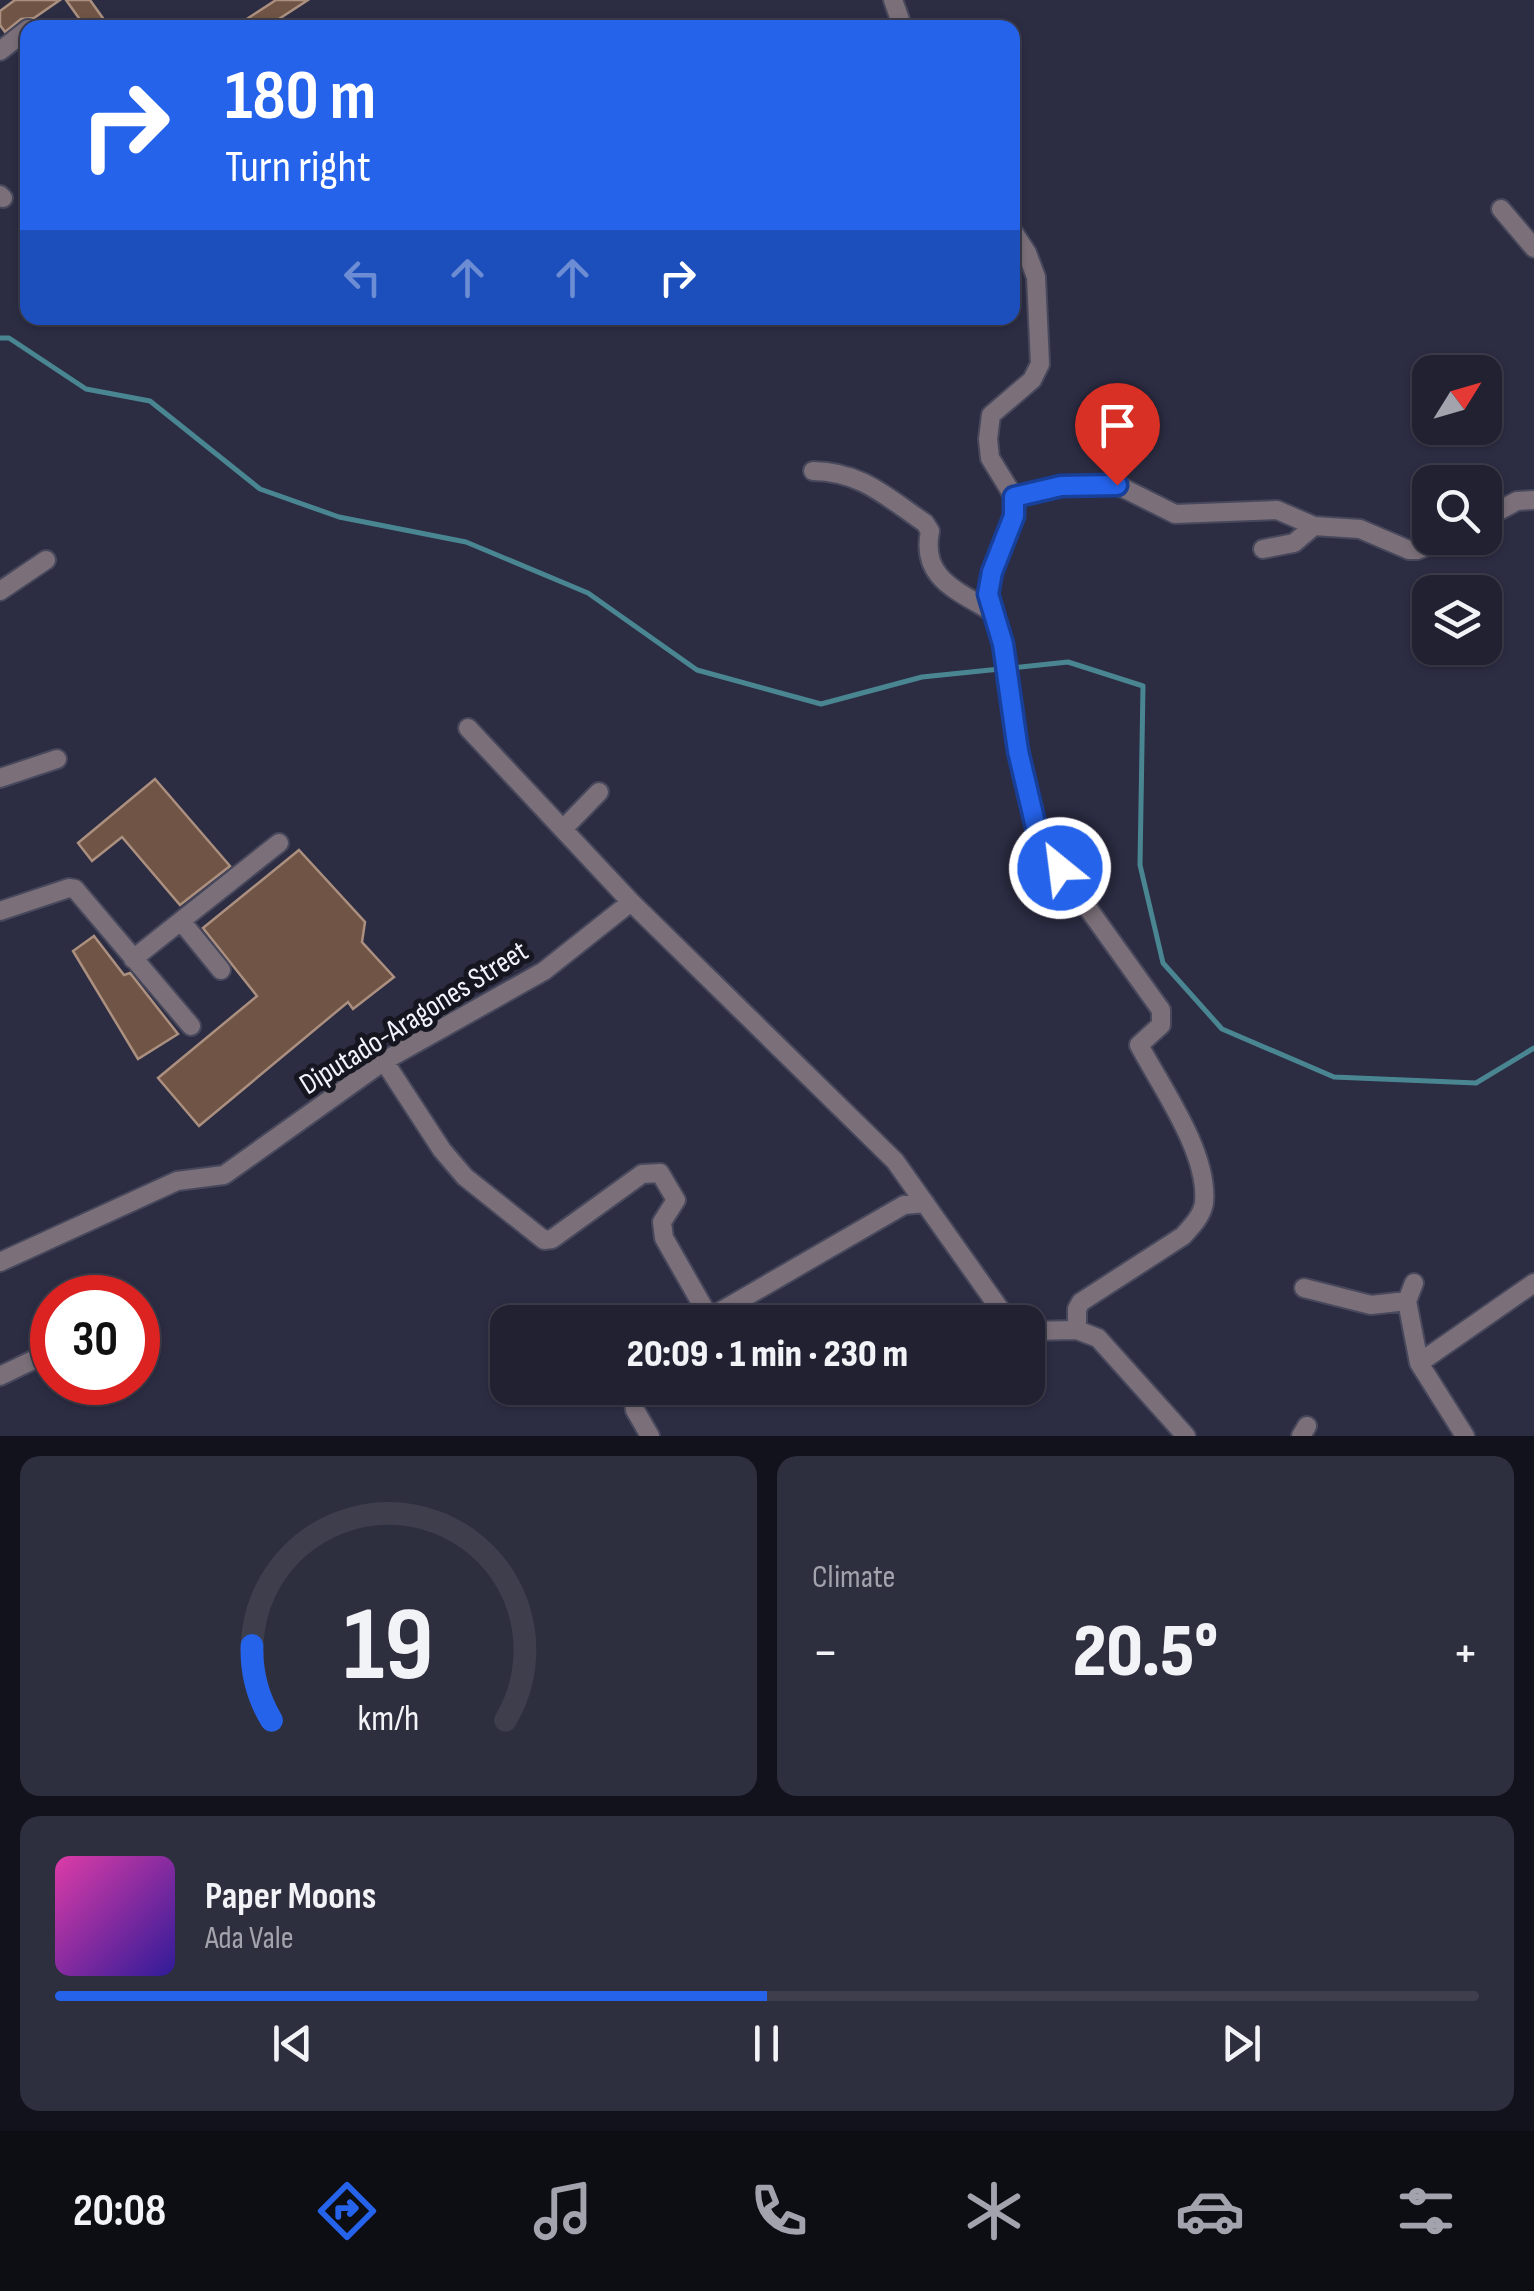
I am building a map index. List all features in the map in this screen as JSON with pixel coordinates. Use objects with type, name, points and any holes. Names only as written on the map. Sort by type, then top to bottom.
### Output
[{"type":"street","points":[[0,51],[20,35]]},
{"type":"street","points":[[1501,209],[1534,248]]},
{"type":"street","points":[[1020,242],[1036,277],[1040,364],[1032,380],[992,415],[988,439],[990,458],[1014,497],[1014,516],[992,572],[988,594],[1005,658],[1018,751],[1039,840],[1161,1010],[1161,1025],[1139,1045],[1200,1162],[1204,1205],[1183,1236],[1081,1302],[1077,1330]]},
{"type":"street","points":[[813,472],[840,472],[857,478],[925,523],[930,531],[927,558],[932,568],[954,590],[994,614]]},
{"type":"street","points":[[1014,497],[1061,486],[1117,485],[1175,514],[1277,510],[1314,526],[1360,529],[1412,550]]},
{"type":"street","points":[[1502,510],[1534,500]]},
{"type":"street","points":[[1263,549],[1294,543],[1314,526]]},
{"type":"street","points":[[0,591],[46,560]]},
{"type":"street","points":[[468,728],[631,902],[895,1161],[998,1305]]},
{"type":"street","points":[[0,778],[57,759]]},
{"type":"street","points":[[563,830],[599,792]]},
{"type":"street","points":[[134,960],[280,843]]},
{"type":"street","points":[[0,911],[70,888],[75,890],[191,1026]]},
{"type":"street","name":"Diputado-Aragones Street","points":[[0,1262],[177,1181],[224,1175],[384,1061],[544,971],[631,902]]},
{"type":"street","points":[[181,921],[221,970]]},
{"type":"street","points":[[384,1061],[442,1150],[465,1177],[544,1240],[552,1239],[642,1174],[660,1173],[676,1200],[662,1222],[664,1238],[698,1305]]},
{"type":"street","points":[[733,1305],[904,1205],[925,1203]]},
{"type":"street","points":[[1419,1363],[1534,1283]]},
{"type":"street","points":[[1414,1284],[1406,1302],[1419,1363],[1465,1436]]},
{"type":"street","points":[[1304,1288],[1371,1306],[1406,1302]]},
{"type":"street","points":[[1045,1331],[1077,1330],[1104,1344],[1186,1436]]},
{"type":"street","points":[[0,1376],[30,1362]]},
{"type":"street","points":[[634,1405],[650,1436]]},
{"type":"building","points":[[15,0],[60,0],[34,18],[21,19],[5,32],[0,25],[0,11]]},
{"type":"building","points":[[66,0],[90,0],[104,20],[80,20]]},
{"type":"building","points":[[276,0],[308,0],[277,20],[245,20]]},
{"type":"building","points":[[155,779],[230,866],[180,905],[122,837],[92,861],[78,843]]},
{"type":"building","points":[[299,850],[365,922],[362,942],[394,977],[353,1009],[348,1002],[199,1126],[158,1078],[257,996],[203,928]]},
{"type":"building","points":[[94,936],[124,975],[130,973],[178,1034],[138,1059],[73,951]]},
{"type":"waterway","points":[[0,338],[9,338],[86,389],[150,401],[260,489],[339,517],[466,542],[588,593],[697,670],[821,704],[922,677],[1000,669]]},
{"type":"waterway","points":[[1011,668],[1068,662],[1143,686],[1140,865],[1163,963],[1222,1029],[1334,1077],[1476,1083],[1534,1048]]},
{"type":"route","points":[[1060,868],[1039,840],[1018,751],[1003,644],[988,594],[992,572],[1014,516],[1014,497],[1061,486],[1117,485]]}]
